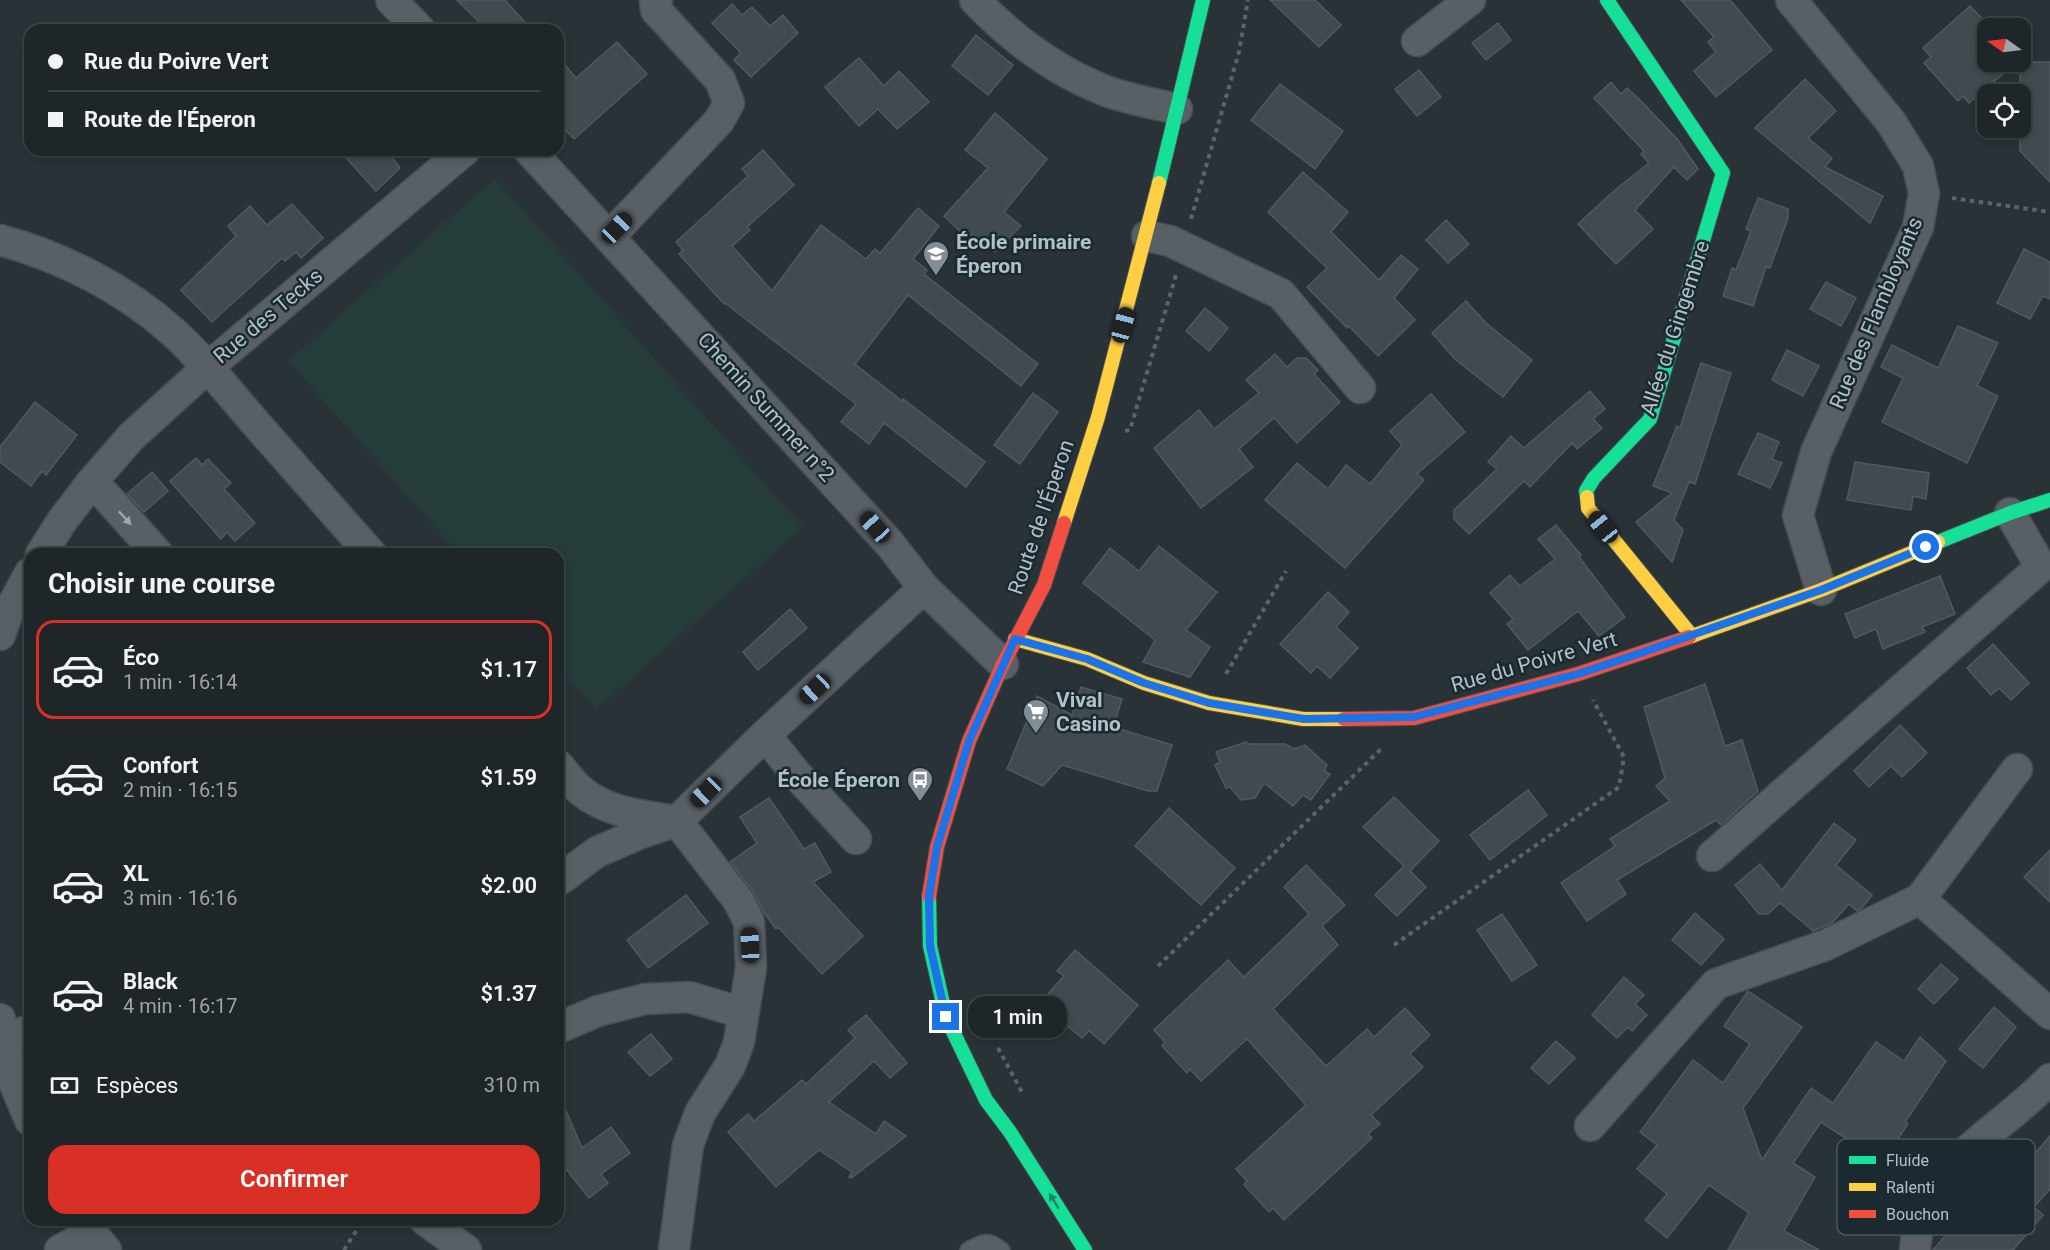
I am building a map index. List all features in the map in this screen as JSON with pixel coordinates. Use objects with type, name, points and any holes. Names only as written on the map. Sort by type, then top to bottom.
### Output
[{"type":"street","points":[[391,0],[414,24]]},
{"type":"street","points":[[609,236],[720,121],[729,103],[720,80],[656,10],[657,0]]},
{"type":"street","points":[[975,0],[998,25],[1051,64],[1103,90],[1177,109]]},
{"type":"street","name":"Route de l'Éperon","points":[[1085,1250],[1010,1132],[986,1100],[946,1017],[930,946],[929,896],[937,847],[969,741],[1009,652],[1044,585],[1098,417],[1147,236],[1203,0]]},
{"type":"street","points":[[1416,41],[1470,0]]},
{"type":"street","name":"Allée du Gingembre","points":[[1606,0],[1723,173],[1650,419],[1594,478],[1586,491],[1588,508],[1692,636]]},
{"type":"street","name":"Rue des Flambloyants","points":[[1791,0],[1891,122],[1918,166],[1924,194],[1918,227],[1816,452],[1798,515],[1821,590]]},
{"type":"street","name":"Rue des Tecks","points":[[366,548],[207,368],[458,156]]},
{"type":"street","name":"Chemin Summer n°2","points":[[535,156],[890,544],[924,588],[1009,652]]},
{"type":"street","points":[[1147,236],[1170,242],[1281,294],[1360,388]]},
{"type":"street","points":[[0,240],[72,267],[106,284],[133,301],[173,332],[207,368],[131,437],[91,483],[45,548]]},
{"type":"street","points":[[91,483],[105,495],[153,548]]},
{"type":"street","name":"Rue du Poivre Vert","points":[[1009,652],[1087,659],[1144,683],[1209,703],[1304,719],[1414,717],[1578,674],[1692,636],[1821,590],[2010,513],[2050,500]]},
{"type":"street","points":[[1712,856],[2041,567],[2010,513]]},
{"type":"street","points":[[2,621],[24,583]]},
{"type":"street","points":[[564,877],[597,852],[641,832],[677,820],[924,588]]},
{"type":"street","points":[[765,735],[798,776],[856,839]]},
{"type":"street","points":[[1590,1126],[1716,984],[1826,945],[1920,899],[2017,769]]},
{"type":"street","points":[[564,772],[580,790],[602,805],[628,813],[677,820],[738,900],[749,922],[751,968],[739,1042],[730,1066],[700,1113],[688,1145],[674,1250]]},
{"type":"street","points":[[1920,899],[2050,1014]]},
{"type":"street","points":[[564,1025],[598,1011],[645,999],[689,997],[743,1013]]},
{"type":"street","points":[[8,1032],[14,1080],[24,1105]]},
{"type":"street","points":[[1981,1139],[2050,1079]]},
{"type":"street","name":"Route de l'Éperon","points":[[1010,1132],[1035,1196]]},
{"type":"street","points":[[433,1226],[466,1250]]},
{"type":"street","points":[[60,1250],[93,1234]]},
{"type":"street","points":[[1915,1250],[1916,1235]]},
{"type":"lane","points":[[968,1250],[982,1242],[993,1243],[1002,1250]]},
{"type":"path","points":[[1188,229],[1239,52],[1248,0]]},
{"type":"path","points":[[1924,194],[2050,212]]},
{"type":"path","points":[[1209,703],[1286,570]]},
{"type":"path","points":[[1394,945],[1618,787],[1624,757],[1578,674]]},
{"type":"path","points":[[1158,966],[1414,717]]},
{"type":"path","points":[[994,1042],[1028,1103]]},
{"type":"path","points":[[344,1250],[359,1226]]},
{"type":"green space","points":[[495,178],[803,527],[596,710],[564,673],[564,548],[454,548],[288,361]]},
{"type":"building","points":[[457,0],[505,0],[527,24],[481,24]]},
{"type":"building","points":[[1270,0],[1315,0],[1341,25],[1319,47]]},
{"type":"building","points":[[1681,0],[1730,0],[1772,50],[1716,97],[1694,71],[1716,52],[1708,42],[1714,37]]},
{"type":"building","points":[[732,4],[742,15],[752,7],[770,26],[783,15],[798,33],[751,77],[734,60],[741,53],[712,23]]},
{"type":"building","points":[[1970,6],[1981,18],[1977,18],[1977,72],[2005,72],[1991,84],[1977,84],[1977,96],[1969,103],[1963,96],[1958,101],[1924,63],[1931,57],[1923,48]]},
{"type":"building","points":[[1498,23],[1511,40],[1486,60],[1472,43]]},
{"type":"building","points":[[976,35],[1013,65],[988,95],[952,66]]},
{"type":"building","points":[[617,42],[647,74],[574,139],[564,128],[564,63],[576,78]]},
{"type":"building","points":[[859,58],[884,86],[899,71],[929,102],[897,129],[878,109],[859,126],[825,87]]},
{"type":"building","points":[[2031,62],[2050,62],[2050,182],[2020,151],[2020,138],[2031,138],[2031,84],[2020,84],[2020,72],[2031,72]]},
{"type":"building","points":[[1419,70],[1441,97],[1417,116],[1395,89]]},
{"type":"building","points":[[1805,79],[1836,111],[1808,138],[1832,158],[1825,167],[1883,196],[1870,223],[1755,128]]},
{"type":"building","points":[[1611,82],[1621,94],[1627,88],[1640,100],[1678,140],[1698,169],[1687,180],[1674,167],[1635,210],[1653,229],[1616,264],[1578,224],[1649,163],[1641,154],[1644,151],[1594,98]]},
{"type":"building","points":[[1280,84],[1343,131],[1315,169],[1251,120]]},
{"type":"building","points":[[995,113],[1047,159],[1004,212],[1021,226],[995,252],[972,234],[968,239],[944,216],[988,168],[965,150]]},
{"type":"building","points":[[763,150],[794,185],[747,227],[750,230],[732,246],[772,291],[821,225],[866,259],[875,249],[880,253],[918,208],[939,226],[913,259],[927,270],[924,274],[1038,364],[1021,386],[908,295],[855,364],[985,462],[966,487],[884,423],[869,444],[841,422],[856,404],[724,304],[679,254],[683,250],[676,242],[748,176],[742,169]]},
{"type":"building","points":[[344,156],[391,156],[400,168],[376,191]]},
{"type":"building","points":[[1303,172],[1348,212],[1331,232],[1379,280],[1401,255],[1418,269],[1394,298],[1415,320],[1378,356],[1307,287],[1327,268],[1268,212]]},
{"type":"building","points":[[1758,198],[1788,209],[1788,218],[1770,268],[1766,267],[1753,306],[1723,296],[1732,268],[1736,270],[1751,231],[1746,229]]},
{"type":"building","points":[[292,204],[323,238],[301,258],[296,252],[285,261],[282,258],[212,322],[181,290],[236,236],[228,226],[250,206],[267,225]]},
{"type":"building","points":[[1446,220],[1469,244],[1448,263],[1426,240]]},
{"type":"building","points":[[2024,249],[2050,262],[2050,299],[2043,296],[2030,319],[1997,303]]},
{"type":"building","points":[[1826,282],[1856,298],[1841,326],[1810,309]]},
{"type":"building","points":[[1466,301],[1486,323],[1532,360],[1503,397],[1456,360],[1432,333]]},
{"type":"building","points":[[1205,308],[1228,328],[1209,351],[1186,331]]},
{"type":"building","points":[[1958,326],[1998,343],[1977,386],[1998,396],[1967,463],[1882,422],[1903,378],[1881,367],[1892,345],[1938,368]]},
{"type":"building","points":[[1787,350],[1819,366],[1803,396],[1772,380]]},
{"type":"building","points":[[1275,354],[1287,367],[1297,358],[1306,358],[1318,370],[1314,374],[1340,402],[1297,443],[1274,418],[1239,449],[1253,467],[1201,508],[1154,448],[1199,410],[1214,429],[1259,393],[1246,380]]},
{"type":"building","points":[[1701,363],[1731,373],[1695,484],[1689,482],[1674,520],[1683,530],[1672,562],[1636,522],[1672,493],[1653,486],[1677,426],[1680,428]]},
{"type":"building","points":[[1590,391],[1605,409],[1593,419],[1602,428],[1577,449],[1572,443],[1530,487],[1524,481],[1469,534],[1454,519],[1454,510],[1497,469],[1488,462],[1511,436],[1524,448]]},
{"type":"building","points":[[1033,393],[1058,412],[1020,464],[994,445]]},
{"type":"building","points":[[1431,394],[1465,432],[1417,474],[1424,480],[1345,568],[1265,500],[1297,463],[1328,489],[1346,465],[1370,484],[1402,445],[1390,431]]},
{"type":"building","points":[[35,402],[77,435],[46,475],[42,471],[31,486],[0,462],[0,447]]},
{"type":"building","points":[[1758,433],[1779,442],[1772,459],[1782,463],[1770,488],[1738,474]]},
{"type":"building","points":[[196,458],[202,465],[208,459],[231,483],[224,489],[255,523],[235,541],[227,532],[221,539],[170,481]]},
{"type":"building","points":[[1855,462],[1929,473],[1926,499],[1913,496],[1911,510],[1847,500]]},
{"type":"building","points":[[152,472],[168,491],[144,512],[127,494]]},
{"type":"building","points":[[1556,525],[1581,555],[1579,557],[1625,617],[1599,636],[1578,611],[1528,650],[1507,624],[1513,619],[1490,593],[1510,575],[1520,586],[1555,559],[1538,539]]},
{"type":"building","points":[[1159,546],[1217,592],[1186,630],[1210,647],[1190,677],[1143,662],[1155,640],[1083,583],[1110,548],[1139,571]]},
{"type":"building","points":[[1940,576],[1955,614],[1922,627],[1925,632],[1883,649],[1876,629],[1855,638],[1845,614]]},
{"type":"building","points":[[1328,592],[1349,612],[1336,627],[1358,648],[1330,678],[1317,666],[1311,673],[1280,644]]},
{"type":"building","points":[[790,609],[807,628],[758,670],[743,652]]},
{"type":"building","points":[[1993,644],[2029,683],[2011,700],[1999,688],[1991,695],[1967,668]]},
{"type":"building","points":[[1705,684],[1725,746],[1742,740],[1758,791],[1721,825],[1716,820],[1617,880],[1626,894],[1587,921],[1561,883],[1615,846],[1610,839],[1670,801],[1656,786],[1665,778],[1644,707]]},
{"type":"building","points":[[1081,687],[1122,699],[1113,727],[1172,745],[1157,791],[1148,791],[1062,765],[1043,786],[1007,769],[1037,696],[1072,715]]},
{"type":"building","points":[[1900,725],[1927,753],[1902,777],[1891,766],[1869,787],[1854,771]]},
{"type":"building","points":[[1246,742],[1249,744],[1285,744],[1294,749],[1305,745],[1327,765],[1324,771],[1330,774],[1311,800],[1303,795],[1293,806],[1264,783],[1255,798],[1241,800],[1230,787],[1226,788],[1215,765],[1220,762],[1216,752]]},
{"type":"building","points":[[1528,790],[1547,815],[1490,860],[1470,835]]},
{"type":"building","points":[[1394,797],[1439,841],[1410,871],[1426,887],[1397,916],[1375,895],[1404,866],[1363,827]]},
{"type":"building","points":[[769,798],[804,849],[815,843],[831,872],[813,882],[863,936],[822,974],[778,927],[776,929],[752,890],[730,862],[757,843],[740,817]]},
{"type":"building","points":[[1169,808],[1235,868],[1201,905],[1135,846]]},
{"type":"building","points":[[1834,823],[1856,840],[1836,865],[1872,895],[1862,908],[1857,911],[1849,904],[1832,923],[1813,931],[1780,903],[1768,914],[1759,914],[1735,885],[1760,864],[1782,890]]},
{"type":"building","points":[[2050,850],[2050,902],[2024,877]]},
{"type":"building","points":[[1306,865],[1345,905],[1322,926],[1338,945],[1273,1009],[1326,1066],[1367,1029],[1374,1037],[1405,1008],[1430,1035],[1410,1054],[1423,1067],[1371,1115],[1380,1124],[1368,1134],[1372,1138],[1284,1220],[1273,1208],[1269,1212],[1244,1185],[1247,1181],[1236,1169],[1306,1105],[1247,1039],[1201,1081],[1190,1069],[1187,1073],[1162,1046],[1165,1042],[1154,1030],[1228,960],[1244,977],[1309,914],[1284,887]]},
{"type":"building","points":[[686,895],[708,923],[648,968],[627,940]]},
{"type":"building","points":[[1695,913],[1724,939],[1701,965],[1672,940]]},
{"type":"building","points":[[1502,914],[1537,965],[1512,981],[1477,930]]},
{"type":"building","points":[[1075,950],[1138,1005],[1104,1044],[1089,1031],[1082,1038],[1040,1003],[1064,976],[1057,971]]},
{"type":"building","points":[[1941,964],[1958,979],[1934,1004],[1918,989]]},
{"type":"building","points":[[1624,977],[1644,995],[1635,1004],[1647,1015],[1632,1031],[1628,1027],[1617,1038],[1592,1015]]},
{"type":"building","points":[[1748,991],[1802,1027],[1743,1108],[1762,1160],[1811,1088],[1833,1103],[1876,1042],[1904,1061],[1920,1037],[1946,1061],[1905,1122],[1908,1124],[1898,1139],[1847,1139],[1821,1122],[1793,1163],[1815,1177],[1784,1231],[1819,1250],[1728,1250],[1749,1213],[1709,1185],[1667,1238],[1645,1220],[1667,1194],[1637,1169],[1657,1145],[1640,1132],[1693,1060],[1723,1083],[1750,1044],[1724,1026]]},
{"type":"building","points":[[1994,1007],[2016,1027],[1983,1068],[1959,1049]]},
{"type":"building","points":[[866,1015],[907,1063],[890,1078],[874,1061],[829,1102],[876,1134],[884,1121],[906,1136],[851,1178],[849,1177],[852,1172],[819,1150],[776,1187],[728,1132],[748,1114],[754,1121],[802,1080],[806,1084],[855,1038],[848,1030]]},
{"type":"building","points":[[651,1034],[672,1059],[650,1076],[628,1052]]},
{"type":"building","points":[[1556,1041],[1575,1058],[1549,1084],[1531,1068]]},
{"type":"building","points":[[564,1106],[582,1148],[611,1127],[630,1153],[601,1174],[608,1183],[589,1198],[564,1167]]},
{"type":"building","points":[[2050,1136],[2050,1189],[2035,1206],[2035,1154]]},
{"type":"building","points":[[2035,1208],[2043,1215],[2035,1224]]},
{"type":"building","points":[[1946,1235],[2026,1235],[2013,1250],[1933,1250]]},
{"type":"traffic: fast","points":[[1159,183],[1203,0]]},
{"type":"traffic: fast","points":[[1587,497],[1586,491],[1594,478],[1650,419],[1723,173],[1607,0]]},
{"type":"traffic: fast","points":[[1938,542],[2010,513],[2050,500]]},
{"type":"traffic: fast","points":[[929,896],[930,946],[946,1017],[986,1100],[1010,1132],[1085,1250]]},
{"type":"traffic: slow","points":[[1064,523],[1098,417],[1159,183]]},
{"type":"traffic: slow","points":[[1587,497],[1588,508],[1692,636]]},
{"type":"traffic: slow","points":[[1689,637],[1821,590],[1938,542]]},
{"type":"traffic: slow","points":[[1015,639],[1087,659],[1144,683],[1209,703],[1303,719],[1344,719]]},
{"type":"traffic: jam","points":[[929,896],[937,847],[969,741],[1003,664],[1044,585],[1064,523]]},
{"type":"traffic: jam","points":[[1344,719],[1414,718],[1578,674],[1689,637]]},
{"type":"place","name":"École primaire Éperon","points":[[936,277]]},
{"type":"place","name":"Vival Casino","points":[[1036,735]]},
{"type":"place","name":"École Éperon","points":[[920,803]]},
{"type":"route","points":[[946,1017],[930,946],[929,896],[937,847],[969,741],[1015,639],[1087,659],[1144,683],[1209,703],[1304,719],[1414,717],[1578,674],[1821,590],[1926,547]]}]
